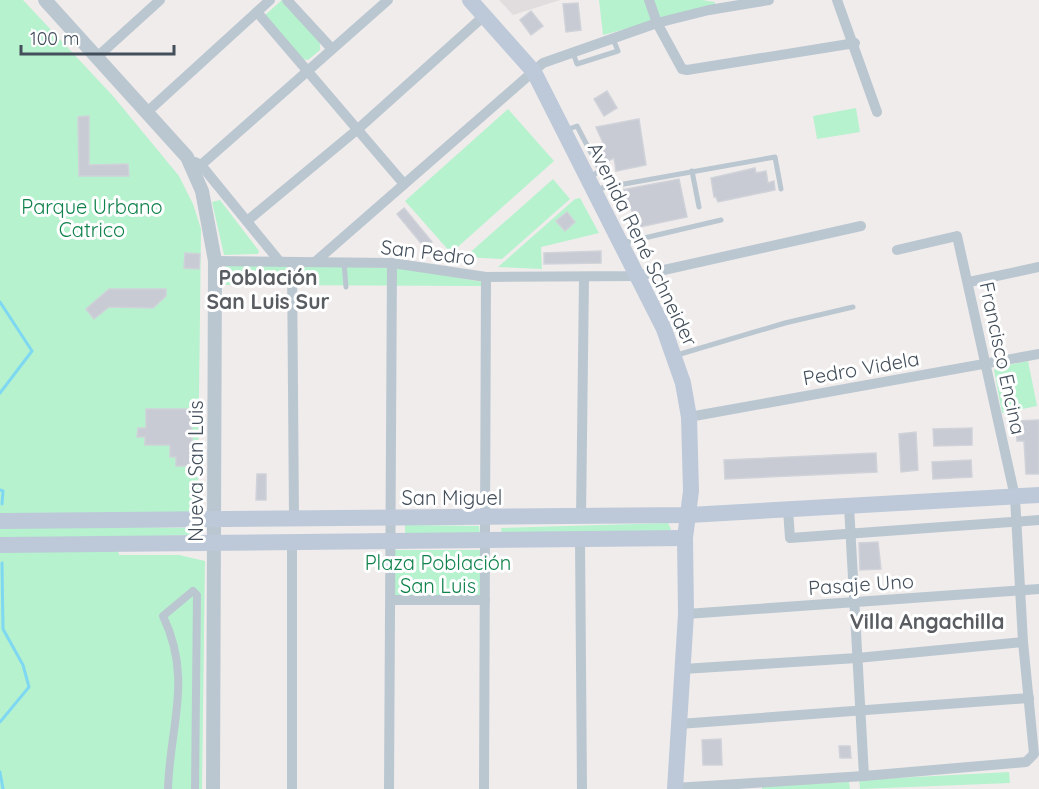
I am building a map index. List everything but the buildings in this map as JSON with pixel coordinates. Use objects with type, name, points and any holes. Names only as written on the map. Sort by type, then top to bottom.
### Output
[{"type":"main road","name":"Avenida René Schneider","points":[[470,0],[534,72],[676,356],[689,417],[690,515],[685,538],[686,614],[675,788]]},
{"type":"main road","name":"San Miguel","points":[[0,521],[581,518],[690,515],[1039,495]]},
{"type":"main road","points":[[46,544],[47,522]]},
{"type":"main road","points":[[3,545],[391,543],[685,538]]},
{"type":"street","name":"Nueva San Luis","points":[[45,0],[187,157],[201,165],[280,262]]},
{"type":"street","points":[[96,58],[160,0]]},
{"type":"street","points":[[146,113],[270,0]]},
{"type":"street","points":[[287,0],[332,50]]},
{"type":"street","points":[[201,165],[388,0]]},
{"type":"street","points":[[649,0],[657,23],[682,69],[855,43]]},
{"type":"street","points":[[315,262],[543,63],[657,23],[710,10],[769,0]]},
{"type":"street","points":[[837,0],[855,43],[877,112]]},
{"type":"street","points":[[257,12],[404,184]]},
{"type":"street","points":[[247,221],[358,129],[484,16]]},
{"type":"street","name":"Nueva San Luis","points":[[187,157],[202,191],[215,261],[213,789]]},
{"type":"street","name":"San Pedro","points":[[215,261],[392,263],[486,277],[637,276],[861,226]]},
{"type":"street","name":"Francisco Encina","points":[[864,777],[1026,762],[1034,753],[1019,591],[1015,497],[957,236],[897,250]]},
{"type":"street","points":[[292,262],[294,520]]},
{"type":"street","points":[[389,789],[392,263]]},
{"type":"street","points":[[969,282],[1039,267]]},
{"type":"street","points":[[484,789],[486,277]]},
{"type":"street","points":[[581,518],[584,278]]},
{"type":"street","name":"Pedro Videla","points":[[689,417],[1039,354]]},
{"type":"street","points":[[675,788],[864,777],[849,506]]},
{"type":"street","points":[[788,510],[790,538],[1039,520]]},
{"type":"street","points":[[580,541],[582,789]]},
{"type":"street","points":[[292,543],[292,789]]},
{"type":"street","name":"Pasaje Uno","points":[[686,614],[1039,589]]},
{"type":"street","points":[[168,789],[180,693],[177,653],[163,616],[193,591],[197,595],[195,789]]},
{"type":"street","points":[[391,600],[485,600]]},
{"type":"street","points":[[683,669],[857,658],[1023,642]]},
{"type":"street","points":[[680,724],[1029,698]]},
{"type":"lane","points":[[592,184],[775,157],[781,189]]},
{"type":"lane","points":[[692,171],[699,207]]},
{"type":"lane","points":[[621,244],[721,220]]},
{"type":"lane","points":[[344,262],[346,287]]},
{"type":"lane","points":[[676,356],[785,323],[853,307]]},
{"type":"shaded area","points":[[499,0],[560,0],[513,15]]},
{"type":"green space","name":"Parque Urbano Catrico","points":[[0,0],[23,0],[113,96],[179,176],[193,204],[201,229],[198,479],[200,499],[196,515],[115,527],[196,528],[199,535],[116,537],[119,555],[179,555],[205,561],[202,789],[0,789]]},
{"type":"green space","points":[[282,0],[320,43],[320,50],[308,60],[302,59],[264,16]]},
{"type":"green space","points":[[599,0],[702,0],[715,2],[715,5],[603,35]]},
{"type":"green space","points":[[856,108],[860,132],[817,139],[813,116]]},
{"type":"green space","points":[[508,109],[554,161],[451,253],[405,201]]},
{"type":"green space","points":[[553,179],[570,199],[502,259],[465,257]]},
{"type":"green space","points":[[580,198],[599,233],[541,247],[542,269],[498,267],[575,199]]},
{"type":"green space","points":[[220,200],[259,251],[258,254],[224,255],[212,202]]},
{"type":"green space","points":[[310,265],[407,269],[483,282],[483,286],[226,285],[225,266]]},
{"type":"green space","points":[[1028,361],[1037,406],[1002,413],[994,370]]},
{"type":"green space","points":[[668,523],[671,529],[669,532],[502,536],[501,528]]},
{"type":"green space","points":[[405,525],[479,526],[480,535],[405,534]]},
{"type":"green space","name":"Plaza Población San Luis","points":[[393,550],[481,550],[482,596],[394,595]]},
{"type":"green space","points":[[1009,772],[1010,783],[860,789],[859,780]]},
{"type":"green space","points":[[849,782],[850,789],[762,789],[762,786]]},
{"type":"waterway","points":[[0,302],[32,351],[0,393]]},
{"type":"waterway","points":[[0,490],[3,491],[2,504]]},
{"type":"waterway","points":[[0,722],[29,687],[23,665],[3,629],[2,563]]},
{"type":"waterway","points":[[0,772],[3,789]]},
{"type":"district","name":"Población San Luis Sur","points":[[268,289]]},
{"type":"district","name":"Villa Angachilla","points":[[927,621]]}]
